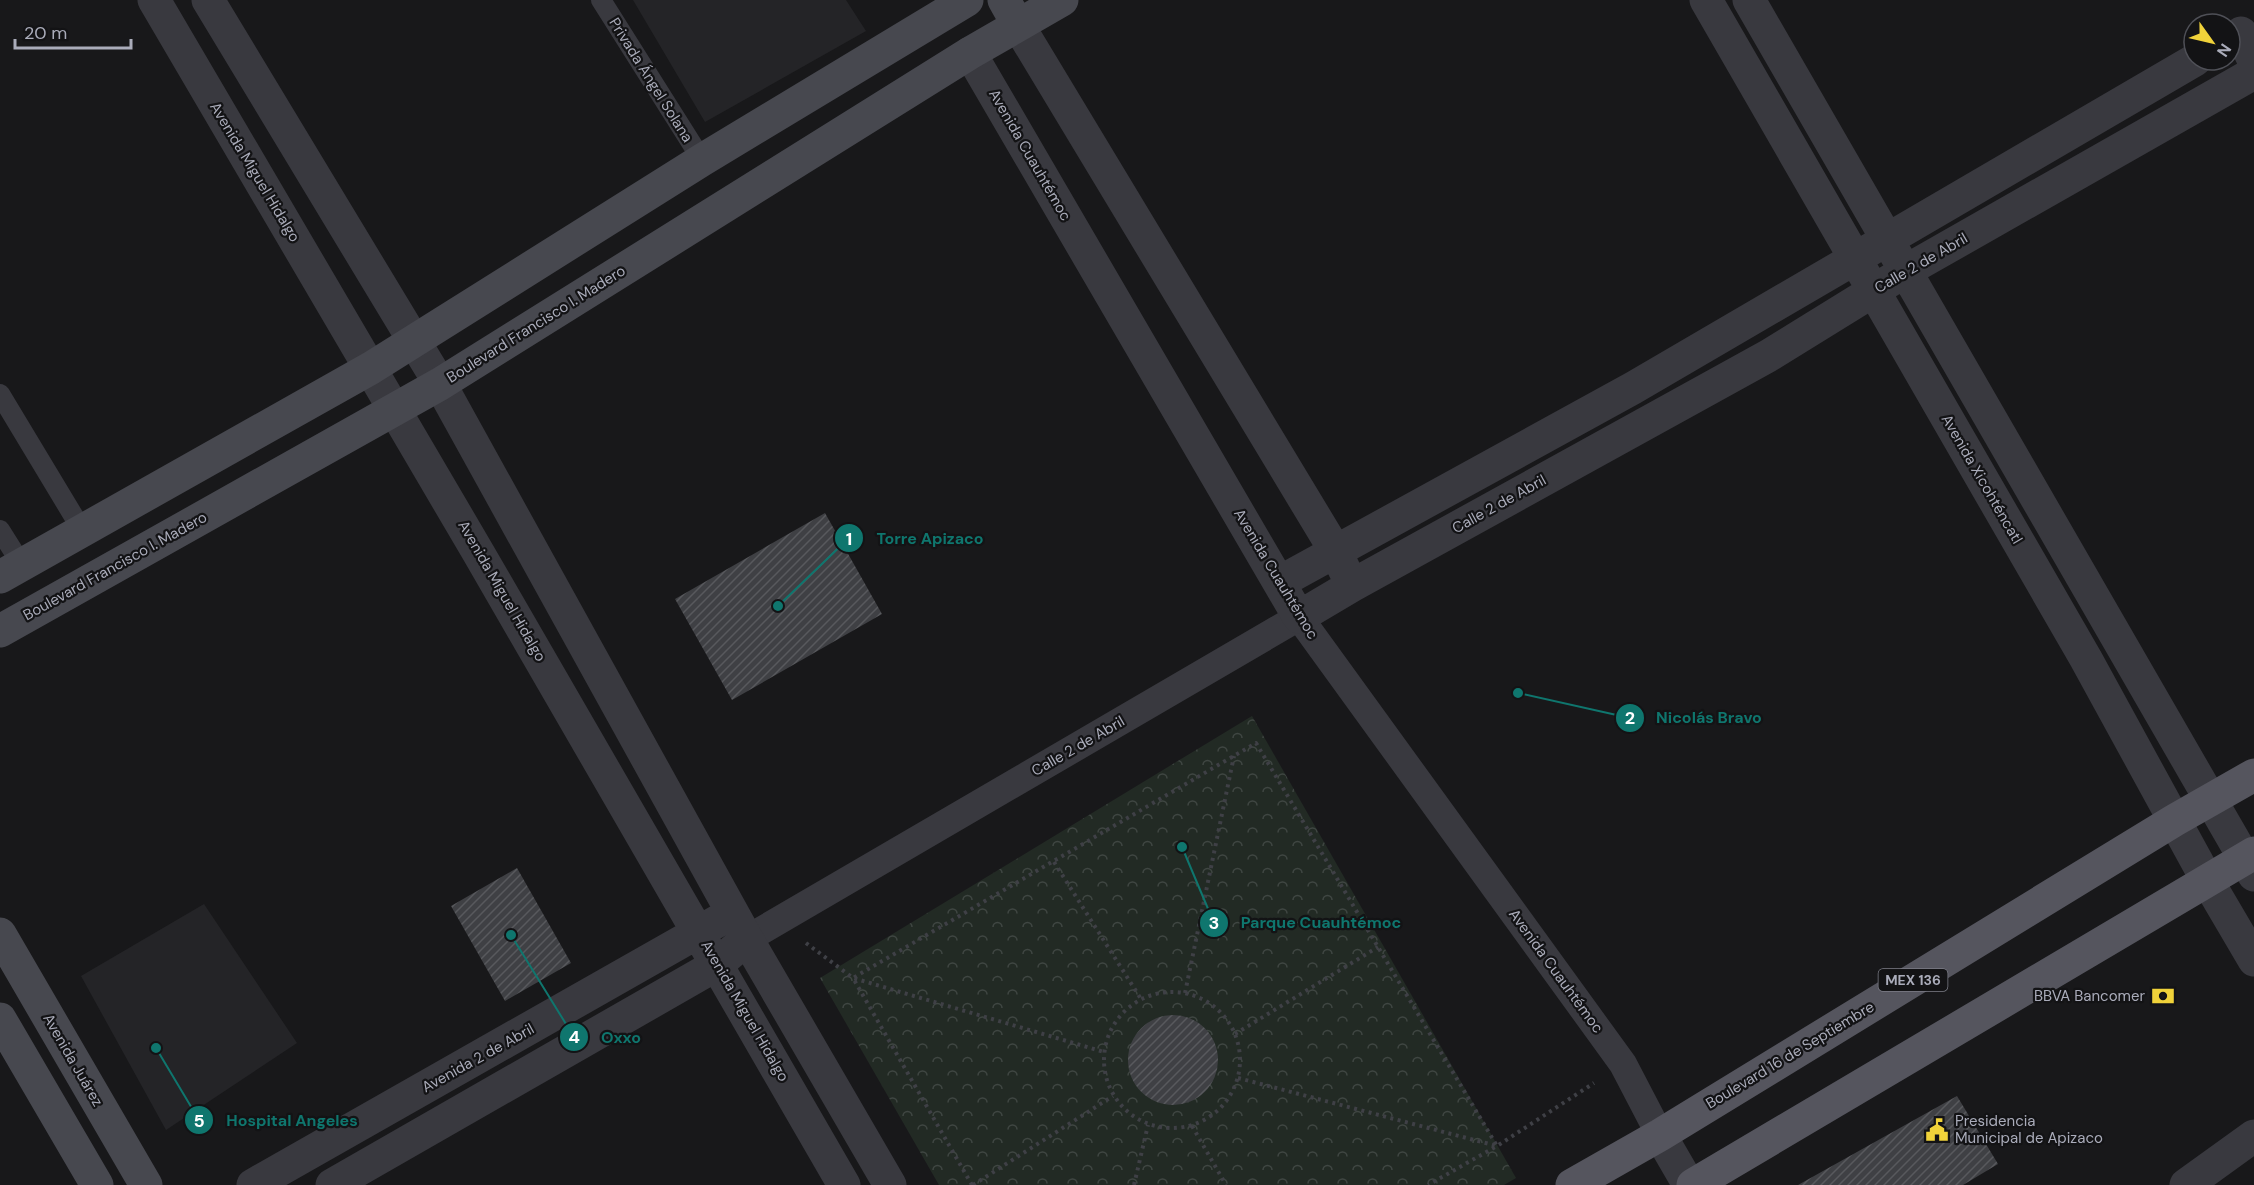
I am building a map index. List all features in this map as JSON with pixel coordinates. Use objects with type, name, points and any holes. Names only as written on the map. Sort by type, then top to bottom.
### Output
[{"type":"main road","name":"Boulevard Francisco I. Madero","points":[[0,631],[440,384],[970,53],[1011,13],[1062,0]]},
{"type":"main road","points":[[11,571],[371,368],[951,4]]},
{"type":"main road","name":"Avenida Cuauhtémoc","points":[[951,4],[970,53]]},
{"type":"main road","name":"Boulevard 16 de Septiembre","points":[[1591,1180],[1660,1135],[2175,820],[2254,775]]},
{"type":"main road","points":[[1691,1185],[2207,880],[2251,862]]},
{"type":"main road","name":"Avenida Juárez","points":[[0,934],[10,977],[146,1185]]},
{"type":"main road","points":[[0,1019],[97,1185]]},
{"type":"street","name":"Avenida Miguel Hidalgo","points":[[154,0],[396,409],[844,1185]]},
{"type":"street","points":[[208,0],[440,384],[740,926],[890,1185]]},
{"type":"street","name":"Avenida Xicohténcatl","points":[[1706,0],[2086,659],[2207,880],[2254,960]]},
{"type":"street","points":[[1749,0],[2211,801],[2251,862]]},
{"type":"street","points":[[1011,13],[1336,552],[1353,585]]},
{"type":"street","name":"Avenida Cuauhtémoc","points":[[970,53],[1299,617],[1623,1064],[1660,1135],[1691,1185]]},
{"type":"street","points":[[1280,582],[1633,388],[2182,68]]},
{"type":"street","name":"Calle 2 de Abril","points":[[740,926],[778,922],[1353,585],[1768,356],[1904,272],[2254,73]]},
{"type":"street","points":[[1760,94],[1793,76]]},
{"type":"street","points":[[2077,130],[2094,163]]},
{"type":"street","points":[[1746,323],[1768,356]]},
{"type":"street","points":[[1633,388],[1650,421]]},
{"type":"street","points":[[1975,467],[2007,449]]},
{"type":"street","points":[[2086,659],[2119,642]]},
{"type":"street","points":[[576,719],[613,696]]},
{"type":"street","points":[[332,1185],[718,964],[740,926]]},
{"type":"street","name":"Avenida 2 de Abril","points":[[253,1185],[700,933],[740,926]]},
{"type":"street","points":[[531,1028],[549,1061]]},
{"type":"street","points":[[359,1125],[375,1160]]},
{"type":"street","points":[[2186,1185],[2254,1136]]},
{"type":"lane","name":"Privada Ángel Solana","points":[[601,0],[702,160]]},
{"type":"lane","points":[[0,394],[82,530]]},
{"type":"lane","points":[[0,530],[11,571]]},
{"type":"path","points":[[854,978],[1256,743],[1497,1146]]},
{"type":"path","points":[[1185,993],[1234,756]]},
{"type":"path","points":[[1054,862],[1141,999]]},
{"type":"path","points":[[778,922],[854,978],[1104,1052]]},
{"type":"path","points":[[1235,1034],[1378,947]]},
{"type":"path","points":[[854,978],[972,1185],[1113,1096]]},
{"type":"path","points":[[1162,992],[1185,993],[1206,1001],[1224,1015],[1235,1034],[1240,1056],[1238,1078],[1228,1099],[1213,1115],[1192,1126],[1170,1129],[1148,1125],[1128,1113],[1113,1096],[1105,1075],[1104,1052],[1110,1031],[1123,1013],[1141,999],[1162,992]]},
{"type":"path","points":[[1428,1185],[1497,1146],[1623,1064]]},
{"type":"path","points":[[1238,1078],[1497,1146]]},
{"type":"path","points":[[1134,1185],[1148,1125]]},
{"type":"path","points":[[1192,1126],[1226,1185]]},
{"type":"shaded area","points":[[633,0],[846,0],[866,31],[705,122]]},
{"type":"shaded area","points":[[204,904],[297,1043],[166,1130],[81,976]]},
{"type":"green space","points":[[1252,716],[1516,1178],[1504,1185],[939,1185],[820,978]]},
{"type":"building","points":[[825,513],[882,614],[732,700],[675,599]]},
{"type":"building","points":[[517,868],[571,963],[505,1001],[451,906]]},
{"type":"building","points":[[1173,1015],[1190,1018],[1205,1028],[1215,1043],[1218,1060],[1215,1077],[1205,1092],[1190,1102],[1173,1105],[1156,1102],[1141,1092],[1131,1077],[1128,1060],[1131,1043],[1141,1028],[1156,1018]]},
{"type":"building","name":"Presidencia Municipal de Apizaco","points":[[1957,1096],[1998,1164],[1963,1185],[1798,1185]]},
{"type":"place","name":"Torre Apizaco","points":[[778,606]]},
{"type":"place","name":"Nicolás Bravo","points":[[1518,693]]},
{"type":"place","name":"Parque Cuauhtémoc","points":[[1182,847]]},
{"type":"place","name":"Oxxo","points":[[511,935]]},
{"type":"place","name":"BBVA Bancomer","points":[[2163,996]]},
{"type":"place","name":"Hospital Angeles","points":[[156,1048]]},
{"type":"place","name":"Presidencia Municipal de Apizaco","points":[[1937,1130]]}]
